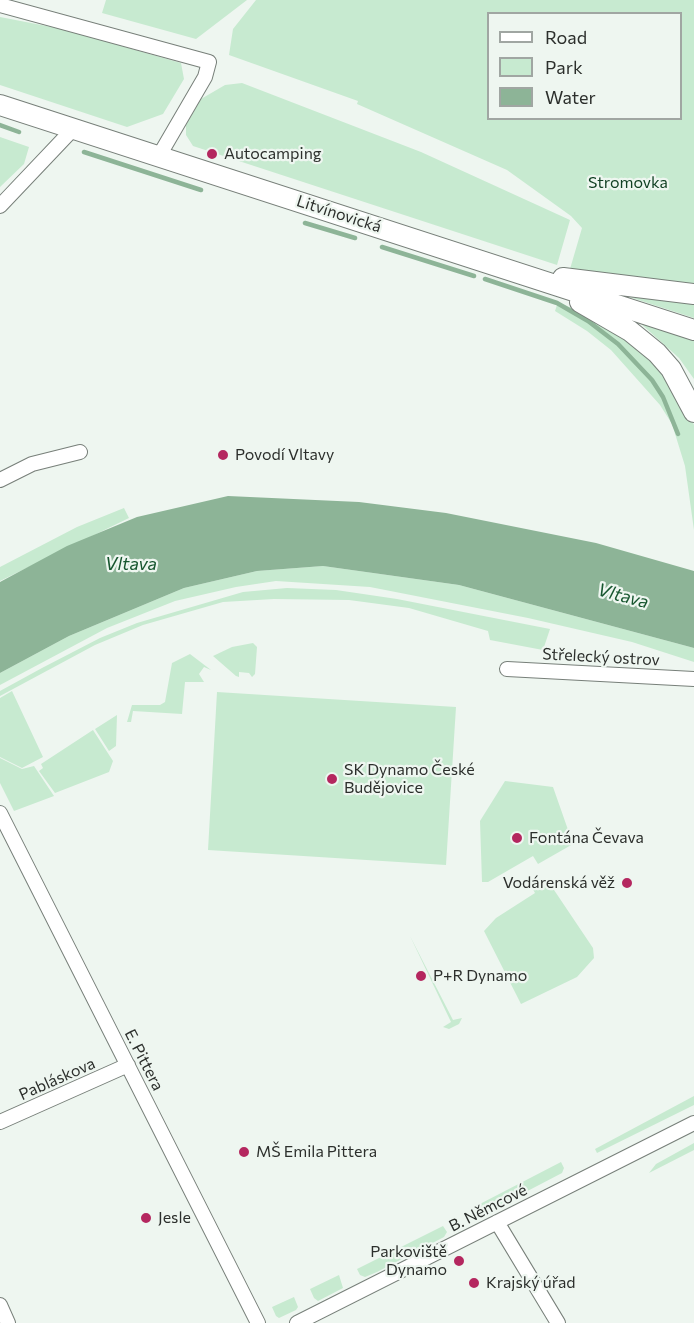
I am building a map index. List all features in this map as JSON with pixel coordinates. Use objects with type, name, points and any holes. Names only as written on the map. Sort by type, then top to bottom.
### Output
[{"type":"main road","name":"Litvínovická","points":[[0,105],[518,272]]},
{"type":"main road","points":[[518,272],[694,294]]},
{"type":"main road","points":[[518,272],[694,330]]},
{"type":"main road","points":[[518,272],[589,306],[642,340],[671,369],[694,411]]},
{"type":"street","points":[[0,5],[209,62],[205,77],[159,156]]},
{"type":"street","points":[[0,206],[74,128]]},
{"type":"street","points":[[0,480],[32,464],[80,452]]},
{"type":"street","name":"Střelecký ostrov","points":[[507,669],[694,679]]},
{"type":"street","name":"E. Pittera","points":[[0,813],[258,1323]]},
{"type":"street","name":"Pabláskova","points":[[0,1122],[128,1065]]},
{"type":"street","name":"B. Němcové","points":[[297,1323],[694,1123]]},
{"type":"street","points":[[497,1222],[558,1323]]},
{"type":"street","points":[[0,1305],[8,1323]]},
{"type":"green space","points":[[106,0],[247,0],[196,39],[102,13]]},
{"type":"green space","name":"Stromovka","points":[[256,0],[694,0],[694,287],[605,277],[570,269],[582,228],[571,216],[507,170],[357,104],[358,101],[229,55],[233,29]]},
{"type":"green space","points":[[0,17],[62,29],[181,63],[184,79],[163,114],[127,127],[0,85]]},
{"type":"green space","points":[[242,83],[421,152],[570,220],[557,265],[193,146],[186,135],[186,125],[201,99],[225,85]]},
{"type":"green space","points":[[0,137],[29,147],[24,164],[0,187]]},
{"type":"green space","points":[[617,293],[694,300],[694,318]]},
{"type":"green space","points":[[558,302],[583,313],[636,344],[681,394],[694,425],[694,530],[685,466],[672,424],[660,405],[611,350],[587,331],[555,311]]},
{"type":"green space","points":[[639,322],[694,338],[694,379],[679,358]]},
{"type":"green space","points":[[124,508],[129,518],[0,581],[0,567],[77,527]]},
{"type":"green space","points":[[323,566],[459,585],[694,648],[694,662],[632,642],[528,618],[370,587],[276,581],[236,587],[175,601],[107,628],[0,685],[0,673],[69,636],[184,588],[257,571]]},
{"type":"green space","points":[[287,588],[336,590],[397,599],[550,629],[543,650],[490,640],[488,631],[409,608],[349,600],[274,599],[223,602],[143,625],[95,645],[0,696],[0,691],[42,668],[100,638],[137,623],[243,592]]},
{"type":"green space","points":[[253,643],[257,647],[255,674],[252,677],[249,673],[239,672],[239,677],[236,676],[213,656],[232,647]]},
{"type":"green space","points":[[190,654],[211,670],[204,667],[199,674],[204,682],[185,682],[182,714],[133,711],[131,722],[127,722],[132,705],[160,705],[165,702],[172,663]]},
{"type":"green space","points":[[12,691],[43,757],[22,768],[0,757],[0,698]]},
{"type":"green space","name":"SK Dynamo České Budějovice","points":[[217,692],[456,707],[446,865],[208,850]]},
{"type":"green space","points":[[117,715],[116,746],[109,751],[95,729]]},
{"type":"green space","points":[[93,730],[113,761],[109,772],[55,793],[39,771],[43,768],[41,764]]},
{"type":"green space","points":[[0,758],[22,769],[34,766],[54,796],[14,811],[0,783]]},
{"type":"green space","points":[[505,781],[553,787],[573,844],[538,864],[533,856],[488,882],[482,882],[480,821]]},
{"type":"green space","points":[[537,882],[552,887],[593,948],[594,958],[577,977],[521,1004],[484,931],[496,918],[535,893],[531,886]]},
{"type":"green space","points":[[410,936],[453,1020],[462,1018],[459,1024],[449,1029],[443,1027],[451,1022]]},
{"type":"green space","points":[[694,1096],[694,1105],[597,1153],[595,1149]]},
{"type":"green space","points":[[694,1143],[694,1150],[649,1173],[656,1164]]},
{"type":"green space","points":[[561,1162],[564,1168],[562,1173],[493,1209],[486,1212],[476,1206]]},
{"type":"green space","points":[[443,1226],[447,1232],[444,1237],[377,1272],[365,1277],[360,1275],[357,1269]]},
{"type":"green space","points":[[339,1275],[343,1288],[318,1301],[314,1298],[310,1289]]},
{"type":"green space","points":[[294,1297],[298,1307],[296,1310],[279,1318],[276,1316],[272,1307]]},
{"type":"water","name":"Vltava","points":[[228,496],[359,502],[446,513],[596,543],[694,571],[694,648],[459,585],[323,566],[257,571],[184,588],[69,636],[0,673],[0,582],[67,546],[137,517]]},
{"type":"waterway","points":[[0,125],[19,132]]},
{"type":"waterway","points":[[84,152],[201,190]]},
{"type":"waterway","points":[[305,223],[355,238]]},
{"type":"waterway","points":[[382,247],[474,276]]},
{"type":"waterway","points":[[485,279],[557,303],[588,321],[618,344],[652,380],[663,397],[678,434]]},
{"type":"place","name":"Autocamping","points":[[212,154]]},
{"type":"place","name":"Povodí Vltavy","points":[[223,455]]},
{"type":"place","name":"SK Dynamo České Budějovice","points":[[332,779]]},
{"type":"place","name":"Fontána Čevava","points":[[517,838]]},
{"type":"place","name":"Vodárenská věž","points":[[627,883]]},
{"type":"place","name":"P+R Dynamo","points":[[421,976]]},
{"type":"place","name":"MŠ Emila Pittera","points":[[244,1152]]},
{"type":"place","name":"Jesle","points":[[146,1218]]},
{"type":"place","name":"Parkoviště Dynamo","points":[[459,1261]]},
{"type":"place","name":"Krajský úřad","points":[[474,1283]]}]
